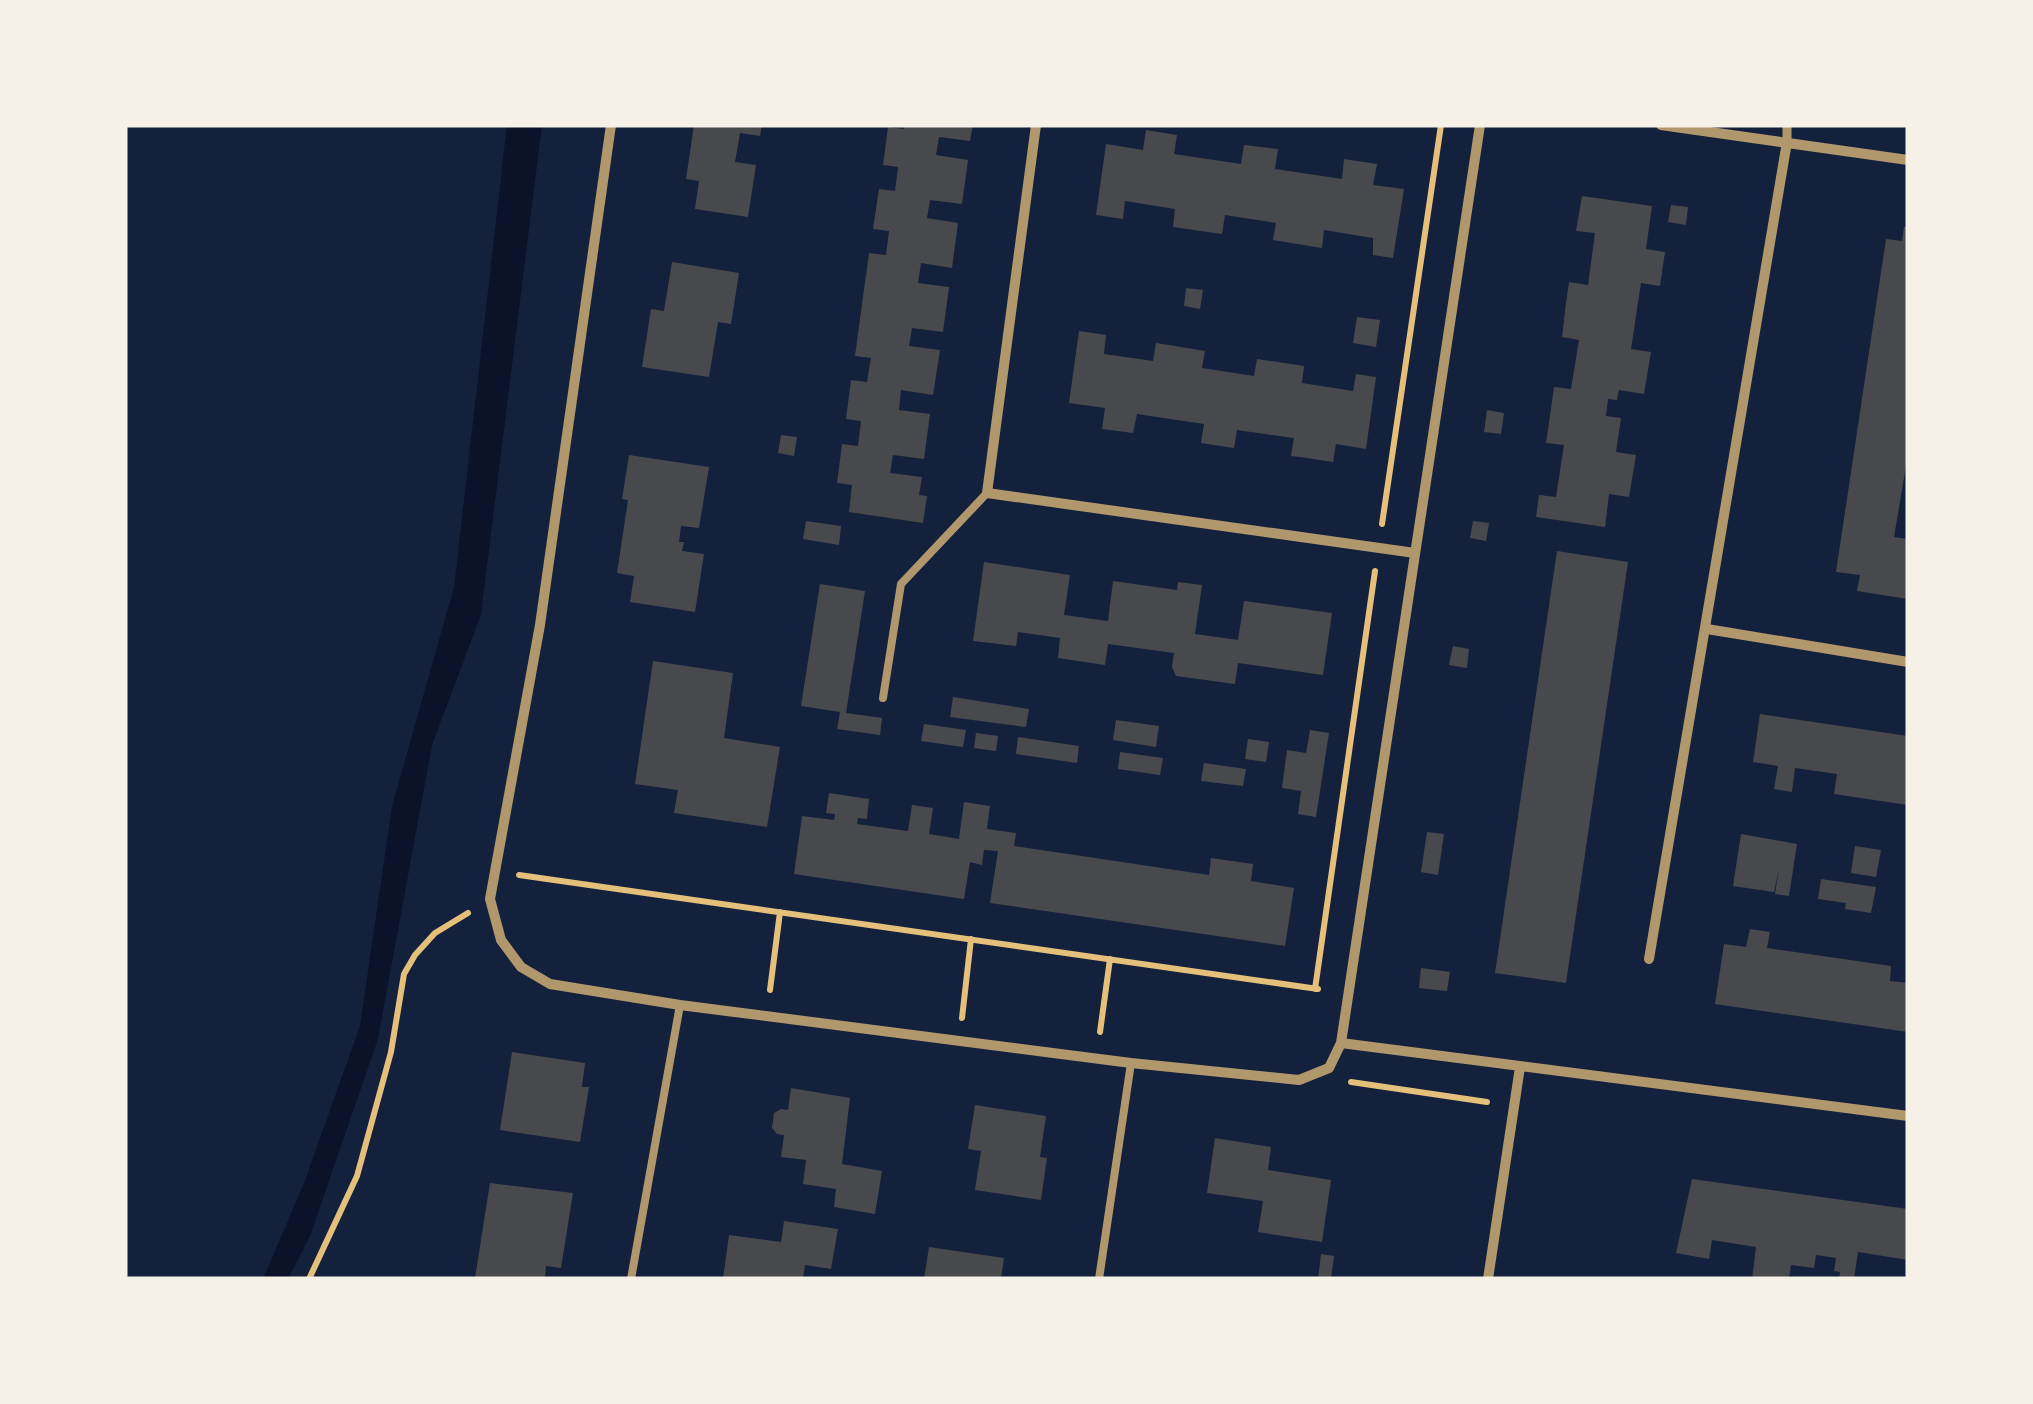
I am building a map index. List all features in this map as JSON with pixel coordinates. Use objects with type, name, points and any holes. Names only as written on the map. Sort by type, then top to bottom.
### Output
[{"type":"street","points":[[611,125],[540,625],[490,899],[501,940],[521,966],[550,984],[680,1005],[1131,1064],[1299,1080],[1330,1068],[1341,1044],[1480,125]]},
{"type":"street","points":[[1036,125],[986,493],[1415,552]]},
{"type":"street","points":[[1661,125],[1908,160]]},
{"type":"street","points":[[1649,960],[1708,630],[1788,142],[1787,125]]},
{"type":"street","points":[[1708,630],[1908,662]]},
{"type":"street","points":[[1341,1044],[1908,1116]]},
{"type":"street","points":[[1488,1279],[1520,1066]]},
{"type":"lane","points":[[883,698],[901,584],[986,493]]},
{"type":"lane","points":[[632,1279],[680,1005]]},
{"type":"lane","points":[[1099,1279],[1131,1064]]},
{"type":"path","points":[[494,871],[1316,989]]},
{"type":"path","points":[[309,1279],[358,1176],[391,1052],[404,974],[435,934],[490,899]]},
{"type":"path","points":[[766,1016],[780,912]]},
{"type":"path","points":[[959,1041],[971,939]]},
{"type":"path","points":[[1097,1059],[1110,959]]},
{"type":"path","points":[[1315,1076],[1514,1106]]},
{"type":"water","points":[[507,125],[542,125],[481,615],[432,745],[378,1039],[310,1236],[288,1279],[263,1279],[304,1183],[360,1026],[392,806],[454,587]]},
{"type":"building","points":[[694,125],[762,125],[760,136],[740,133],[735,162],[756,165],[748,217],[695,209],[699,181],[686,179]]},
{"type":"building","points":[[905,125],[973,125],[970,141],[939,137],[936,155],[968,160],[962,204],[930,200],[927,218],[958,223],[952,268],[921,263],[918,283],[949,287],[943,332],[912,328],[909,346],[940,350],[933,395],[901,390],[899,410],[930,414],[924,459],[893,455],[890,473],[922,477],[919,495],[927,496],[923,523],[849,512],[852,485],[837,483],[842,444],[858,446],[861,421],[846,419],[851,380],[867,382],[871,358],[855,356],[869,253],[886,255],[889,231],[873,229],[879,189],[895,191],[898,167],[883,165],[888,127],[904,129]]},
{"type":"building","points":[[1146,130],[1177,135],[1174,154],[1241,164],[1244,145],[1278,149],[1275,169],[1342,179],[1344,159],[1377,164],[1373,185],[1404,189],[1393,258],[1373,255],[1373,238],[1324,230],[1322,248],[1273,240],[1276,223],[1225,215],[1222,234],[1173,227],[1175,209],[1125,201],[1123,219],[1096,215],[1106,144],[1143,150]]},
{"type":"building","points":[[1582,196],[1652,206],[1646,249],[1665,252],[1660,286],[1641,283],[1631,349],[1651,352],[1644,394],[1619,390],[1617,400],[1608,399],[1606,416],[1621,418],[1616,452],[1636,455],[1629,497],[1609,494],[1605,527],[1536,517],[1539,495],[1556,497],[1564,445],[1546,443],[1554,387],[1571,389],[1579,340],[1562,337],[1569,282],[1588,285],[1595,233],[1576,231]]},
{"type":"building","points":[[1671,205],[1688,207],[1686,225],[1668,222]]},
{"type":"building","points":[[1904,227],[1908,227],[1908,454],[1894,537],[1908,539],[1908,599],[1857,591],[1860,575],[1836,572],[1886,239],[1902,241]]},
{"type":"building","points":[[672,262],[739,273],[731,324],[718,322],[709,377],[642,367],[651,309],[664,311]]},
{"type":"building","points":[[1186,288],[1203,290],[1200,309],[1184,306]]},
{"type":"building","points":[[1357,317],[1380,320],[1376,347],[1353,343]]},
{"type":"building","points":[[1079,331],[1106,335],[1104,354],[1153,361],[1156,343],[1205,351],[1202,368],[1254,376],[1257,359],[1278,362],[1304,366],[1302,383],[1353,391],[1356,374],[1376,377],[1366,449],[1336,444],[1333,462],[1291,456],[1294,438],[1237,430],[1234,448],[1201,443],[1204,424],[1137,414],[1133,433],[1102,429],[1105,408],[1069,403]]},
{"type":"building","points":[[1487,410],[1504,413],[1501,434],[1484,432]]},
{"type":"building","points":[[781,435],[797,437],[794,456],[778,453]]},
{"type":"building","points":[[629,455],[709,467],[699,528],[681,526],[679,542],[684,542],[682,551],[704,554],[695,612],[630,602],[634,576],[617,573],[628,500],[622,499]]},
{"type":"building","points":[[806,521],[841,526],[839,545],[803,539]]},
{"type":"building","points":[[1473,521],[1489,523],[1486,541],[1470,538]]},
{"type":"building","points":[[1557,551],[1628,562],[1566,983],[1495,973]]},
{"type":"building","points":[[984,562],[1070,575],[1064,615],[1108,621],[1113,581],[1177,590],[1178,582],[1202,585],[1195,634],[1238,640],[1244,601],[1332,613],[1323,675],[1238,663],[1235,684],[1176,676],[1172,667],[1174,653],[1108,644],[1105,665],[1058,658],[1060,638],[1018,632],[1016,646],[973,641]]},
{"type":"building","points":[[820,584],[865,591],[846,713],[882,718],[880,735],[837,729],[840,712],[801,706]]},
{"type":"building","points":[[1453,646],[1469,649],[1467,668],[1449,665]]},
{"type":"building","points":[[653,661],[733,673],[724,738],[780,747],[767,827],[674,813],[678,790],[635,784]]},
{"type":"building","points":[[953,697],[1029,709],[1026,727],[950,717]]},
{"type":"building","points":[[1760,714],[1908,736],[1908,805],[1834,794],[1837,774],[1795,768],[1792,792],[1774,789],[1778,766],[1753,762]]},
{"type":"building","points":[[1116,720],[1159,726],[1156,747],[1113,740]]},
{"type":"building","points":[[924,724],[966,730],[963,747],[921,741]]},
{"type":"building","points":[[1310,730],[1329,733],[1316,817],[1298,814],[1301,791],[1282,788],[1287,750],[1306,753]]},
{"type":"building","points":[[976,733],[998,736],[996,751],[974,748]]},
{"type":"building","points":[[1018,737],[1079,746],[1077,763],[1016,754]]},
{"type":"building","points":[[1248,739],[1269,742],[1266,762],[1245,759]]},
{"type":"building","points":[[1120,752],[1163,758],[1160,775],[1118,769]]},
{"type":"building","points":[[1204,763],[1246,769],[1243,786],[1201,781]]},
{"type":"building","points":[[829,793],[869,799],[867,819],[858,818],[857,824],[908,831],[912,805],[933,808],[929,834],[959,839],[964,802],[990,806],[987,829],[1016,833],[1014,846],[1209,875],[1211,858],[1253,864],[1251,881],[1294,888],[1285,946],[990,903],[998,851],[984,850],[982,865],[970,862],[964,899],[794,874],[802,816],[834,820],[835,814],[826,813]]},
{"type":"building","points":[[1427,832],[1444,834],[1438,875],[1421,872]]},
{"type":"building","points":[[1741,834],[1797,844],[1789,896],[1775,894],[1779,869],[1774,892],[1733,886]]},
{"type":"building","points":[[1855,846],[1881,850],[1876,877],[1851,873]]},
{"type":"building","points":[[1821,879],[1876,887],[1871,913],[1845,909],[1846,903],[1818,899]]},
{"type":"building","points":[[1750,929],[1770,932],[1767,948],[1891,966],[1890,981],[1908,983],[1908,1032],[1715,1004],[1724,944],[1746,947]]},
{"type":"building","points":[[1421,968],[1450,972],[1447,991],[1419,988]]},
{"type":"building","points":[[512,1052],[585,1063],[582,1087],[589,1087],[580,1142],[500,1130]]},
{"type":"building","points":[[791,1088],[850,1098],[842,1164],[882,1171],[875,1214],[834,1207],[836,1189],[803,1184],[806,1160],[781,1157],[784,1135],[772,1128],[774,1113],[788,1110]]},
{"type":"building","points":[[975,1105],[1046,1116],[1040,1157],[1047,1158],[1041,1200],[975,1190],[981,1151],[968,1149]]},
{"type":"building","points":[[1215,1138],[1271,1147],[1268,1170],[1331,1180],[1322,1242],[1258,1232],[1263,1201],[1207,1193]]},
{"type":"building","points":[[1692,1179],[1908,1209],[1908,1260],[1858,1252],[1854,1279],[1839,1279],[1840,1272],[1834,1271],[1836,1258],[1816,1255],[1814,1268],[1791,1265],[1789,1279],[1752,1279],[1756,1247],[1712,1240],[1709,1259],[1676,1253]]},
{"type":"building","points":[[490,1183],[573,1193],[561,1268],[546,1266],[545,1279],[475,1278]]},
{"type":"building","points":[[784,1221],[838,1229],[831,1269],[805,1265],[803,1279],[723,1279],[729,1235],[781,1242]]},
{"type":"building","points":[[929,1247],[1004,1258],[1001,1279],[924,1279]]},
{"type":"building","points":[[1321,1254],[1334,1256],[1331,1279],[1318,1279]]}]
